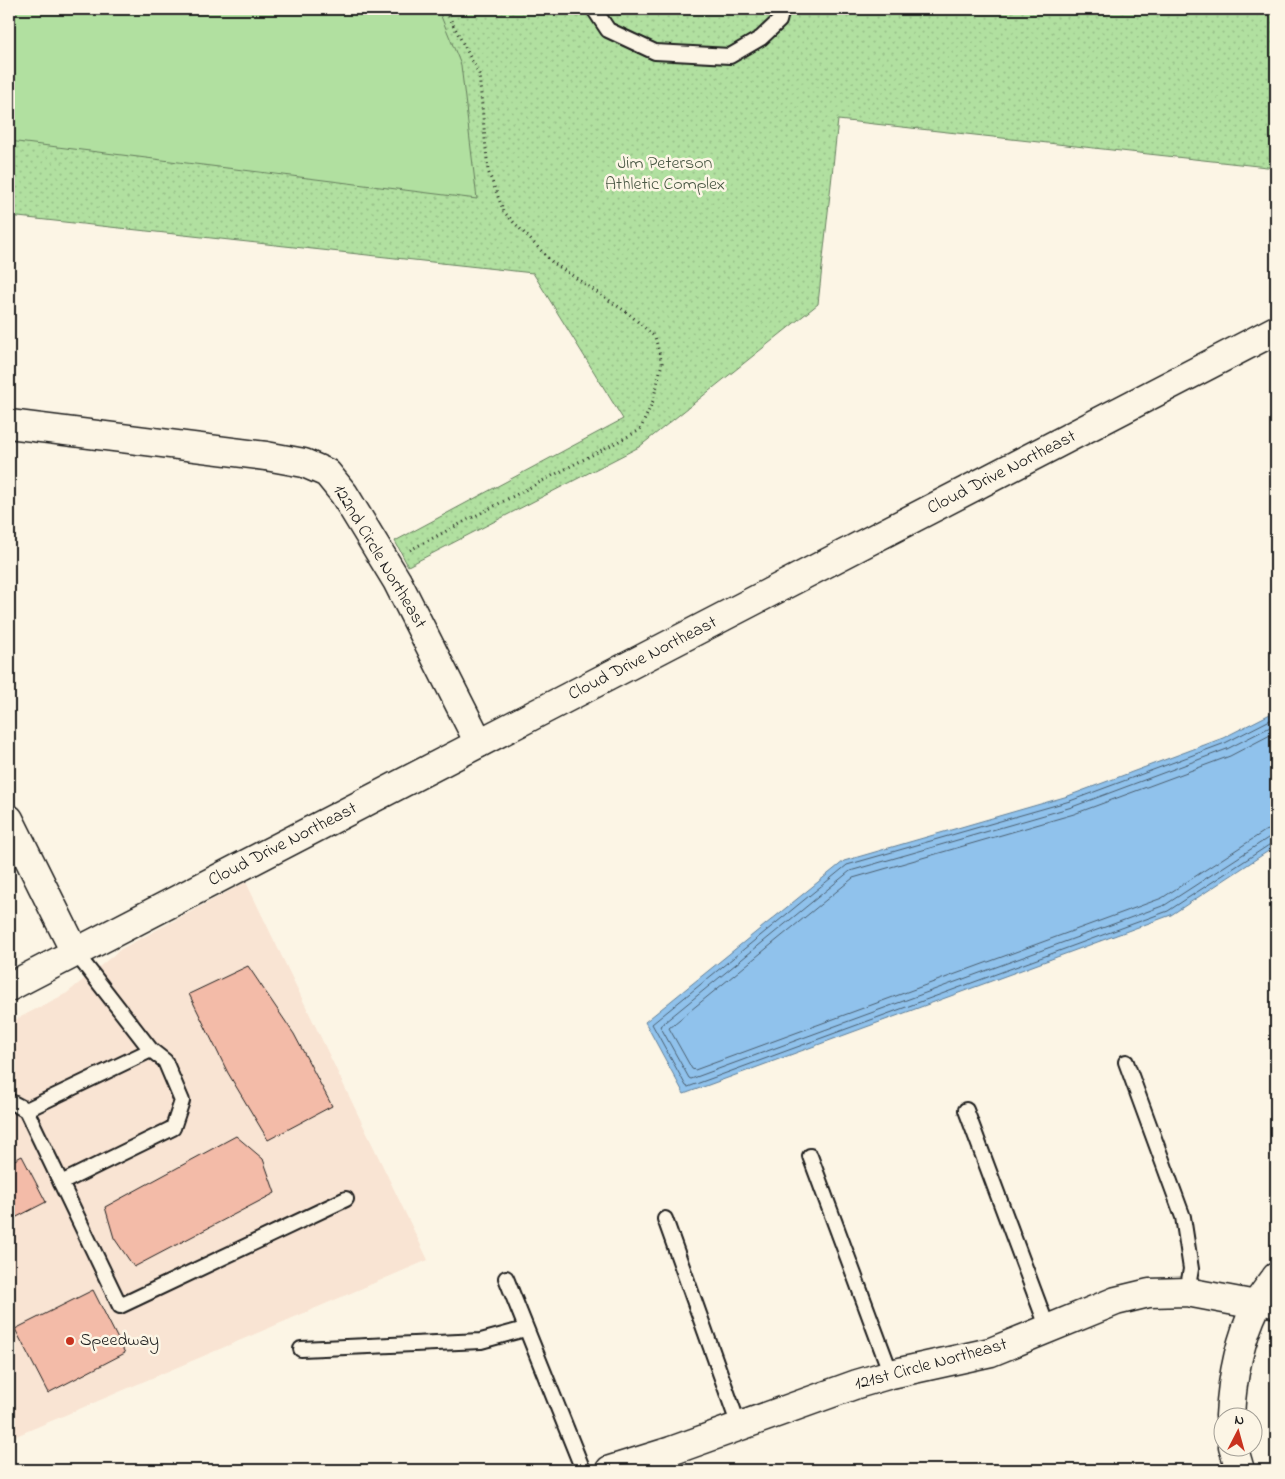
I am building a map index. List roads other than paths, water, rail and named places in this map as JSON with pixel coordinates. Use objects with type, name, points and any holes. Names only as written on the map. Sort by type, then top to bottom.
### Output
[{"type":"street","name":"Cloud Drive Northeast","points":[[9,987],[1276,330]]},
{"type":"street","name":"122nd Circle Northeast","points":[[9,424],[304,463],[327,473],[344,494],[386,562],[479,744]]},
{"type":"street","points":[[9,819],[75,952]]},
{"type":"street","points":[[1231,1406],[1232,1380],[1266,1308],[1276,1277]]},
{"type":"street","name":"121st Circle Northeast","points":[[610,1470],[672,1451],[891,1374],[991,1352],[1116,1301],[1149,1293],[1187,1292],[1266,1308]]},
{"type":"street","points":[[1236,1456],[1240,1470]]},
{"type":"lane","points":[[594,9],[608,30],[655,52],[730,56],[761,38],[779,21],[782,9]]},
{"type":"lane","points":[[61,1183],[173,1128],[182,1101],[165,1061],[151,1050],[75,952]]},
{"type":"lane","points":[[26,1110],[151,1050]]},
{"type":"lane","points":[[1126,1062],[1183,1217],[1191,1269],[1187,1292]]},
{"type":"lane","points":[[9,1101],[26,1110],[120,1306],[346,1199]]},
{"type":"lane","points":[[966,1110],[1048,1329]]},
{"type":"lane","points":[[810,1156],[891,1374]]},
{"type":"lane","points":[[665,1219],[739,1426]]},
{"type":"lane","points":[[506,1278],[583,1470]]},
{"type":"lane","points":[[301,1349],[481,1341],[525,1329]]},
{"type":"water","points":[[1276,711],[1276,846],[1171,915],[684,1094],[645,1022],[844,861],[1068,796],[1223,738]]},
{"type":"place","name":"Speedway","points":[[70,1341]]},
{"type":"park label","name":"Jim Peterson Athletic Complex","points":[[665,174]]}]
